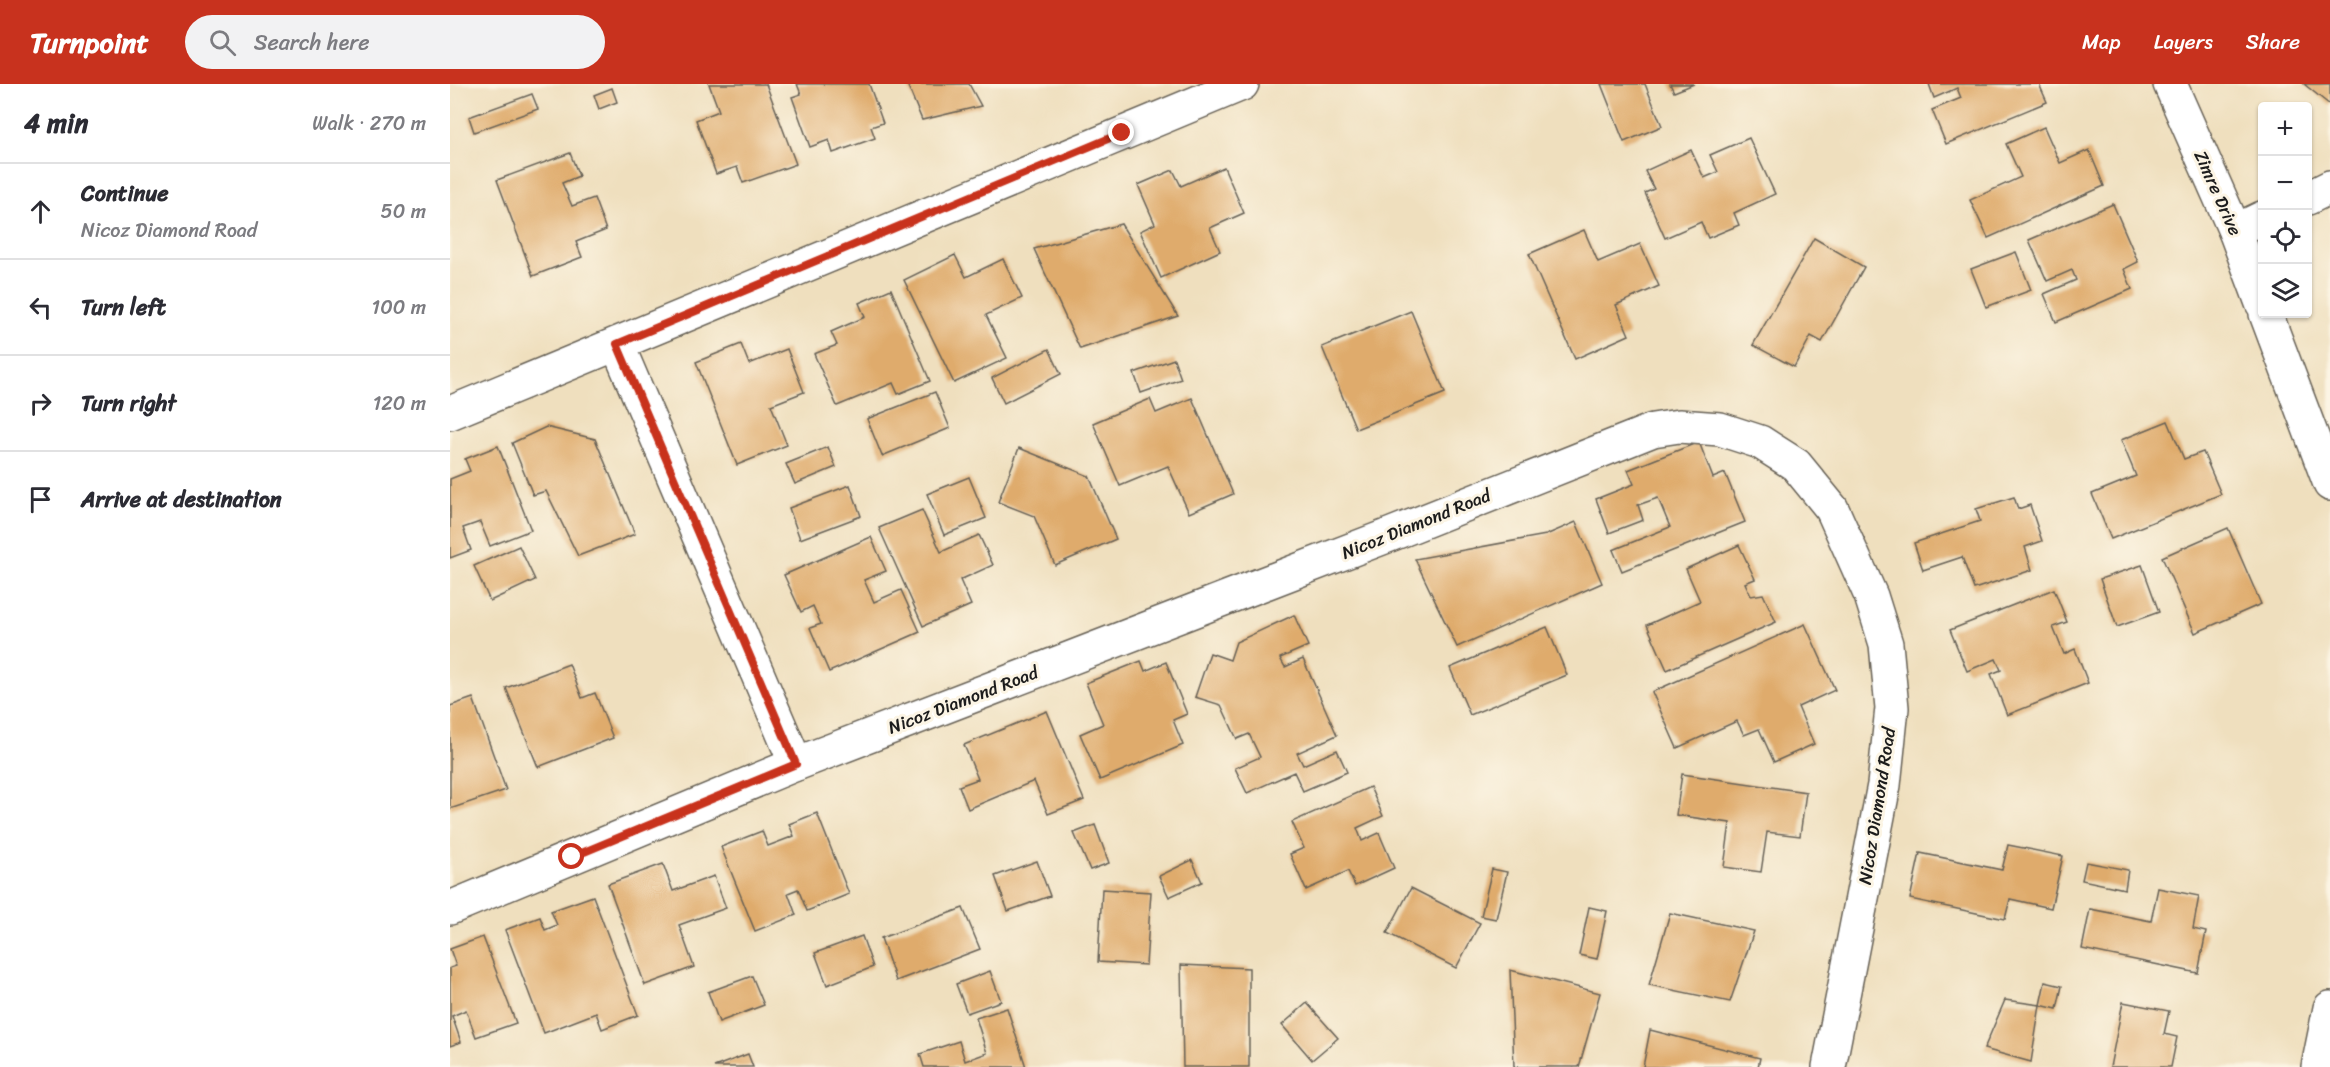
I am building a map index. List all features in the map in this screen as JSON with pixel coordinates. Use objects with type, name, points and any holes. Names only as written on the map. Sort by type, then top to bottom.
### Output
[{"type":"street","points":[[450,413],[1242,84]]},
{"type":"street","name":"Zimre Drive","points":[[2170,84],[2249,224],[2258,279]]},
{"type":"street","points":[[2312,196],[2330,187]]},
{"type":"street","points":[[2268,318],[2330,484]]},
{"type":"street","points":[[617,344],[796,764]]},
{"type":"street","name":"Nicoz Diamond Road","points":[[450,908],[796,764],[1387,536],[1653,429],[1679,426],[1720,429],[1760,442],[1796,465],[1832,508],[1871,596],[1886,644],[1892,708],[1884,785],[1829,1067]]},
{"type":"street","points":[[2318,1067],[2329,1023]]},
{"type":"building","points":[[709,84],[766,84],[796,164],[743,183],[737,167],[716,174],[696,120],[719,111]]},
{"type":"building","points":[[797,84],[869,84],[883,123],[871,127],[875,138],[833,153],[829,140],[810,147],[792,97],[801,94]]},
{"type":"building","points":[[907,84],[969,84],[981,106],[922,120]]},
{"type":"building","points":[[1601,84],[1645,84],[1662,126],[1624,142]]},
{"type":"building","points":[[1670,84],[1694,84],[1674,92]]},
{"type":"building","points":[[1929,84],[2039,84],[2047,102],[1946,144],[1932,110],[1961,98],[1957,88],[1934,98]]},
{"type":"building","points":[[2304,84],[2330,84],[2330,105]]},
{"type":"building","points":[[612,88],[617,102],[599,109],[594,95]]},
{"type":"building","points":[[532,94],[538,109],[474,132],[469,117]]},
{"type":"building","points":[[2044,127],[2060,163],[2089,150],[2104,186],[1988,238],[1970,200],[2021,177],[2006,144]]},
{"type":"building","points":[[1749,138],[1775,194],[1734,213],[1739,225],[1708,238],[1701,222],[1665,238],[1645,193],[1654,189],[1645,171],[1691,150],[1704,178],[1718,172],[1710,155]]},
{"type":"building","points":[[570,153],[579,176],[562,183],[572,206],[594,198],[606,230],[576,242],[582,257],[533,276],[497,180]]},
{"type":"building","points":[[1224,167],[1244,213],[1210,228],[1220,251],[1161,278],[1140,231],[1155,224],[1138,185],[1173,170],[1181,186]]},
{"type":"building","points":[[2113,204],[2138,262],[2124,269],[2132,289],[2056,322],[2044,294],[2076,280],[2072,270],[2047,281],[2029,240]]},
{"type":"building","points":[[1121,224],[1178,316],[1080,349],[1034,249]]},
{"type":"building","points":[[1584,230],[1598,262],[1640,244],[1659,286],[1616,305],[1629,335],[1575,359],[1529,254]]},
{"type":"building","points":[[1814,238],[1864,267],[1822,342],[1811,336],[1794,367],[1753,345]]},
{"type":"building","points":[[2016,252],[2031,290],[1986,307],[1971,269]]},
{"type":"building","points":[[955,255],[966,277],[1003,259],[1022,298],[986,315],[1007,358],[954,383],[904,280]]},
{"type":"building","points":[[891,289],[930,381],[898,394],[893,383],[837,406],[814,354],[837,345],[831,332],[865,317],[859,303]]},
{"type":"building","points":[[1411,311],[1445,393],[1356,429],[1322,347]]},
{"type":"building","points":[[741,344],[749,364],[787,349],[804,392],[771,405],[787,445],[737,465],[696,362]]},
{"type":"building","points":[[1049,349],[1061,374],[1004,403],[992,378]]},
{"type":"building","points":[[1174,359],[1181,379],[1141,393],[1134,373]]},
{"type":"building","points":[[935,392],[950,428],[882,456],[867,419]]},
{"type":"building","points":[[1192,398],[1233,494],[1189,513],[1168,466],[1120,486],[1093,423],[1150,399],[1156,413]]},
{"type":"building","points":[[2168,421],[2184,459],[2203,452],[2221,494],[2111,539],[2092,494],[2136,476],[2121,440]]},
{"type":"building","points":[[546,427],[595,439],[635,534],[578,556],[546,491],[533,495],[512,443]]},
{"type":"building","points":[[1699,442],[1713,478],[1725,473],[1745,522],[1622,571],[1613,550],[1670,527],[1658,498],[1638,505],[1643,520],[1609,533],[1596,499],[1634,484],[1628,470]]},
{"type":"building","points":[[498,446],[531,530],[490,546],[480,522],[463,528],[471,550],[450,558],[450,479],[470,471],[465,459]]},
{"type":"building","points":[[828,447],[836,467],[795,484],[786,464]]},
{"type":"building","points":[[1019,448],[1089,476],[1116,539],[1055,565],[1034,516],[998,502]]},
{"type":"building","points":[[969,477],[986,518],[944,535],[927,494]]},
{"type":"building","points":[[850,485],[861,516],[800,539],[789,508]]},
{"type":"building","points":[[2014,497],[2018,509],[2030,505],[2042,541],[2025,547],[2032,570],[1974,589],[1962,557],[1923,570],[1914,543],[1980,521],[1976,509]]},
{"type":"building","points":[[922,510],[941,552],[979,535],[993,565],[960,580],[971,605],[923,626],[879,528]]},
{"type":"building","points":[[1576,522],[1602,583],[1457,647],[1415,559],[1546,535]]},
{"type":"building","points":[[2228,528],[2261,604],[2195,633],[2162,557]]},
{"type":"building","points":[[871,537],[886,571],[864,580],[874,602],[901,590],[920,632],[829,672],[810,628],[821,624],[813,606],[801,612],[784,575]]},
{"type":"building","points":[[1739,545],[1755,579],[1745,583],[1751,596],[1763,594],[1776,622],[1667,670],[1647,625],[1700,601],[1686,569]]},
{"type":"building","points":[[519,546],[535,580],[490,601],[474,566]]},
{"type":"building","points":[[2142,565],[2159,612],[2117,627],[2100,579]]},
{"type":"building","points":[[2054,589],[2067,622],[2053,627],[2064,654],[2075,649],[2088,683],[2007,715],[1991,674],[2001,670],[1996,659],[1967,671],[1950,630]]},
{"type":"building","points":[[1294,615],[1308,646],[1280,658],[1285,667],[1303,659],[1337,735],[1297,753],[1303,765],[1337,750],[1347,772],[1303,791],[1294,772],[1247,793],[1235,768],[1260,757],[1249,734],[1237,739],[1221,705],[1195,697],[1210,653],[1230,660],[1236,642]]},
{"type":"building","points":[[1805,624],[1835,690],[1798,707],[1814,744],[1774,762],[1759,729],[1744,735],[1737,721],[1677,748],[1652,692]]},
{"type":"building","points":[[1547,627],[1567,675],[1470,715],[1450,668]]},
{"type":"building","points":[[1141,661],[1145,671],[1166,662],[1187,714],[1173,720],[1183,745],[1100,780],[1080,734],[1103,724],[1086,683]]},
{"type":"building","points":[[569,664],[582,698],[595,693],[613,738],[538,767],[506,688]]},
{"type":"building","points":[[473,698],[506,790],[450,809],[450,706]]},
{"type":"building","points":[[1047,711],[1084,800],[1048,814],[1034,781],[968,809],[959,786],[978,779],[964,745]]},
{"type":"building","points":[[1682,774],[1806,792],[1800,836],[1767,832],[1761,872],[1724,867],[1730,823],[1676,815]]},
{"type":"building","points":[[1370,787],[1383,816],[1357,828],[1362,841],[1379,833],[1394,868],[1355,886],[1348,871],[1306,890],[1290,854],[1304,848],[1292,822]]},
{"type":"building","points":[[817,813],[849,894],[807,911],[798,889],[788,893],[796,915],[755,931],[721,847],[762,831],[768,846],[794,836],[789,824]]},
{"type":"building","points":[[1095,825],[1109,863],[1090,870],[1074,833]]},
{"type":"building","points":[[2008,845],[2063,856],[2051,908],[2010,899],[2005,919],[1910,899],[1920,853],[2002,870]]},
{"type":"building","points":[[1192,860],[1202,882],[1169,897],[1159,876]]},
{"type":"building","points":[[1037,861],[1050,896],[1008,911],[995,876]]},
{"type":"building","points":[[2086,862],[2128,870],[2125,889],[2082,880]]},
{"type":"building","points":[[663,864],[673,891],[714,876],[726,908],[679,925],[694,967],[645,985],[608,884]]},
{"type":"building","points":[[1492,869],[1507,872],[1496,919],[1481,916]]},
{"type":"building","points":[[1411,888],[1480,923],[1456,968],[1387,933]]},
{"type":"building","points":[[2158,888],[2199,896],[2193,929],[2206,932],[2198,973],[2082,949],[2090,909],[2151,921]]},
{"type":"building","points":[[1102,889],[1151,892],[1146,965],[1098,962]]},
{"type":"building","points":[[593,896],[638,1015],[602,1029],[596,1013],[544,1033],[505,930],[540,917],[545,930],[557,925],[551,911]]},
{"type":"building","points":[[1589,907],[1607,911],[1597,959],[1579,955]]},
{"type":"building","points":[[963,908],[980,949],[896,981],[881,938]]},
{"type":"building","points":[[1670,913],[1754,931],[1730,1002],[1649,985]]},
{"type":"building","points":[[862,936],[873,967],[827,985],[815,953]]},
{"type":"building","points":[[483,937],[516,1023],[476,1037],[466,1010],[452,1016],[461,1042],[450,1046],[450,968],[456,966],[450,949]]},
{"type":"building","points":[[1181,965],[1249,968],[1249,1067],[1183,1067]]},
{"type":"building","points":[[1510,970],[1600,993],[1579,1067],[1514,1067]]},
{"type":"building","points":[[990,971],[1001,1001],[967,1013],[956,984]]},
{"type":"building","points":[[752,976],[764,1005],[719,1022],[708,992]]},
{"type":"building","points":[[2045,982],[2062,986],[2057,1009],[2040,1005]]},
{"type":"building","points":[[2005,1000],[2040,1005],[2031,1062],[1984,1049]]},
{"type":"building","points":[[2123,1002],[2169,1011],[2164,1034],[2177,1037],[2171,1067],[2110,1067]]},
{"type":"building","points":[[1307,1003],[1338,1038],[1312,1060],[1282,1025]]},
{"type":"building","points":[[1007,1008],[1026,1067],[924,1067],[920,1054],[959,1041],[965,1061],[987,1053],[976,1018]]},
{"type":"building","points":[[1650,1030],[1760,1058],[1758,1067],[1643,1067]]},
{"type":"building","points":[[748,1054],[753,1067],[714,1067]]},
{"type":"route","points":[[572,857],[796,764],[617,344],[1122,133]]}]
